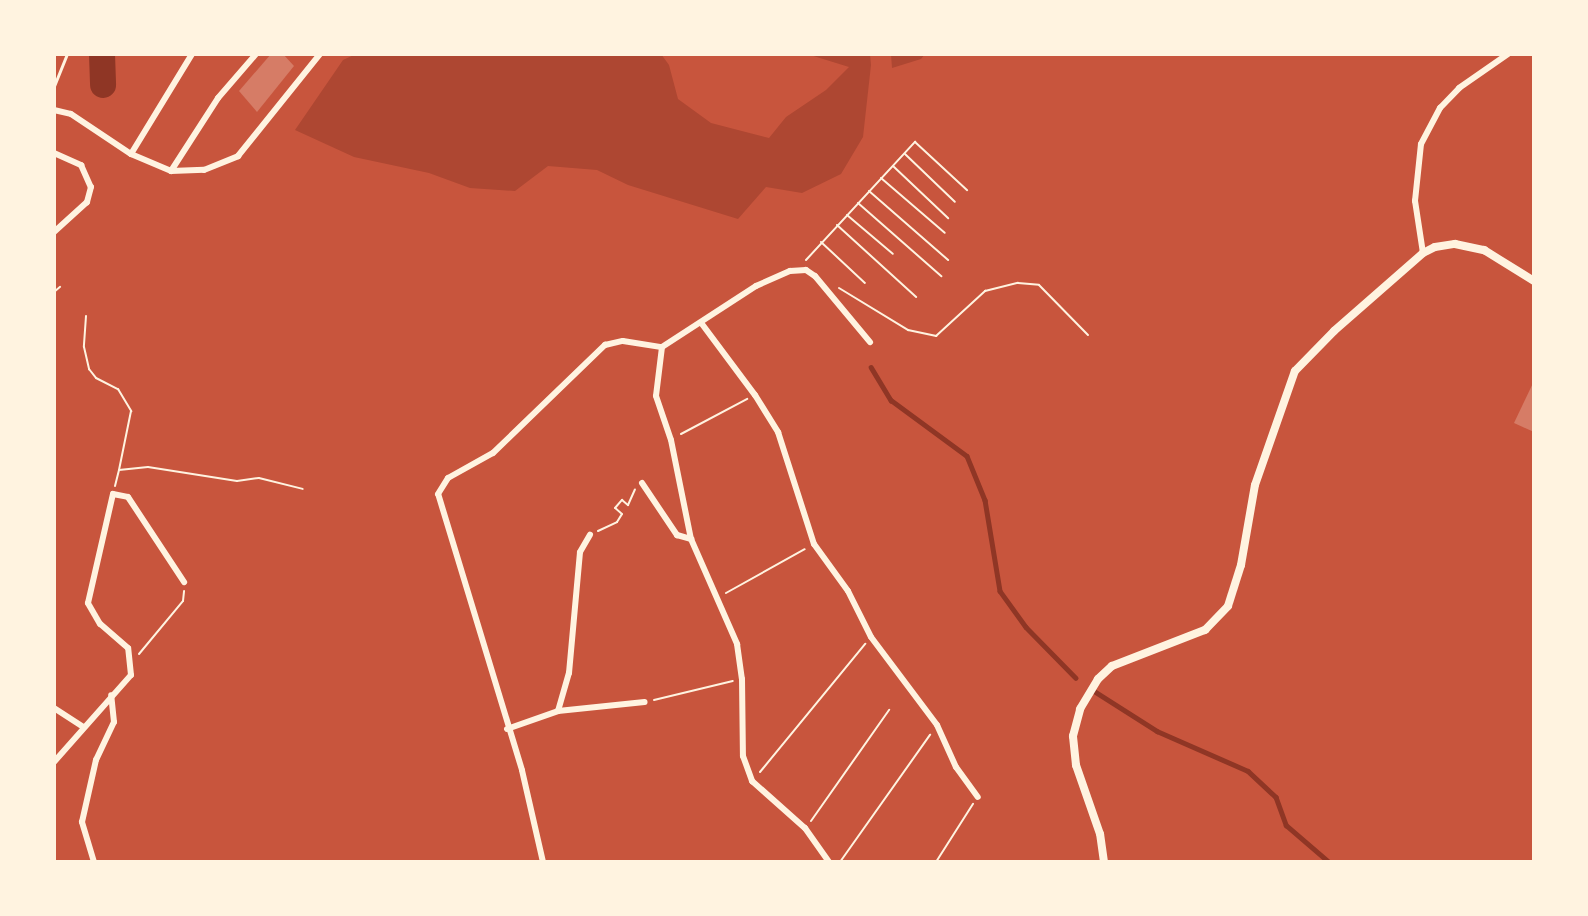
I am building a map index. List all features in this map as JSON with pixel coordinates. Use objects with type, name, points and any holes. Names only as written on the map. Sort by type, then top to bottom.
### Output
[{"type":"main road","points":[[1104,862],[1100,834],[1082,791],[1074,749],[1076,719],[1086,697],[1112,666],[1205,630],[1222,615],[1237,583],[1255,485],[1295,371],[1423,253],[1445,244],[1484,250],[1534,281]]},
{"type":"street","points":[[131,154],[192,54]]},
{"type":"street","points":[[171,171],[218,98],[256,54]]},
{"type":"street","points":[[54,110],[71,114],[131,154],[171,171],[204,170],[238,156],[320,54]]},
{"type":"street","points":[[1423,253],[1415,201],[1421,144],[1440,108],[1459,88],[1508,54]]},
{"type":"street","points":[[54,153],[81,165],[91,186],[87,202],[68,223],[54,232]]},
{"type":"street","points":[[543,862],[522,770],[507,729],[438,494],[448,478],[493,453],[605,345],[623,341],[662,347],[702,324],[756,286],[799,269],[815,276],[870,342]]},
{"type":"street","points":[[702,324],[755,395],[777,432],[813,544],[848,591],[871,637],[937,725],[956,767],[978,796]]},
{"type":"street","points":[[662,347],[656,396],[671,440],[691,539],[737,644],[742,679],[740,740],[752,781],[806,828],[829,862]]},
{"type":"street","points":[[642,483],[677,534],[691,539]]},
{"type":"street","points":[[54,762],[131,675],[133,662],[129,648],[100,624],[88,603],[113,494],[129,497],[184,582]]},
{"type":"street","points":[[558,711],[569,673],[580,552],[590,535]]},
{"type":"street","points":[[94,862],[82,822],[96,760],[114,722],[111,695]]},
{"type":"street","points":[[507,729],[558,711],[645,702]]},
{"type":"street","points":[[54,708],[83,727]]},
{"type":"lane","points":[[54,86],[67,54]]},
{"type":"path","points":[[799,269],[821,242],[915,142],[967,190]]},
{"type":"path","points":[[904,153],[955,202]]},
{"type":"path","points":[[893,166],[948,218]]},
{"type":"path","points":[[881,178],[945,233]]},
{"type":"path","points":[[869,191],[948,260]]},
{"type":"path","points":[[858,202],[941,276]]},
{"type":"path","points":[[847,215],[893,254]]},
{"type":"path","points":[[837,225],[916,297]]},
{"type":"path","points":[[821,242],[865,283]]},
{"type":"path","points":[[834,286],[908,330],[936,336],[985,291],[1018,283],[1039,285],[1088,334]]},
{"type":"path","points":[[54,292],[60,287]]},
{"type":"path","points":[[86,316],[84,347],[89,369],[96,378],[118,390],[131,411],[113,494]]},
{"type":"path","points":[[671,440],[755,395]]},
{"type":"path","points":[[119,470],[148,467],[237,481],[259,478],[303,489]]},
{"type":"path","points":[[590,535],[617,522],[622,514],[615,508],[621,500],[628,505],[637,485],[642,483]]},
{"type":"path","points":[[718,597],[813,544]]},
{"type":"path","points":[[133,662],[183,602],[184,582]]},
{"type":"path","points":[[752,781],[871,637]]},
{"type":"path","points":[[645,702],[742,679]]},
{"type":"path","points":[[806,828],[890,710]]},
{"type":"path","points":[[840,862],[937,725]]},
{"type":"path","points":[[936,862],[978,796]]},
{"type":"shaded area","points":[[356,54],[661,54],[669,65],[678,99],[711,123],[769,138],[786,117],[826,90],[849,67],[807,54],[870,54],[871,65],[863,137],[841,174],[802,193],[766,187],[738,219],[628,185],[597,170],[548,166],[515,191],[470,188],[429,173],[354,157],[295,130],[343,60]]},
{"type":"shaded area","points":[[891,54],[925,54],[921,59],[892,68]]},
{"type":"building","points":[[271,54],[283,54],[294,66],[257,112],[239,91]]},
{"type":"building","points":[[1534,381],[1534,432],[1514,423]]},
{"type":"waterway","points":[[102,54],[103,85]]},
{"type":"waterway","points":[[871,367],[891,400],[967,456],[985,500],[1000,591],[1026,627],[1076,678]]},
{"type":"waterway","points":[[1094,691],[1157,731],[1248,771],[1276,797],[1286,825],[1329,862]]}]
